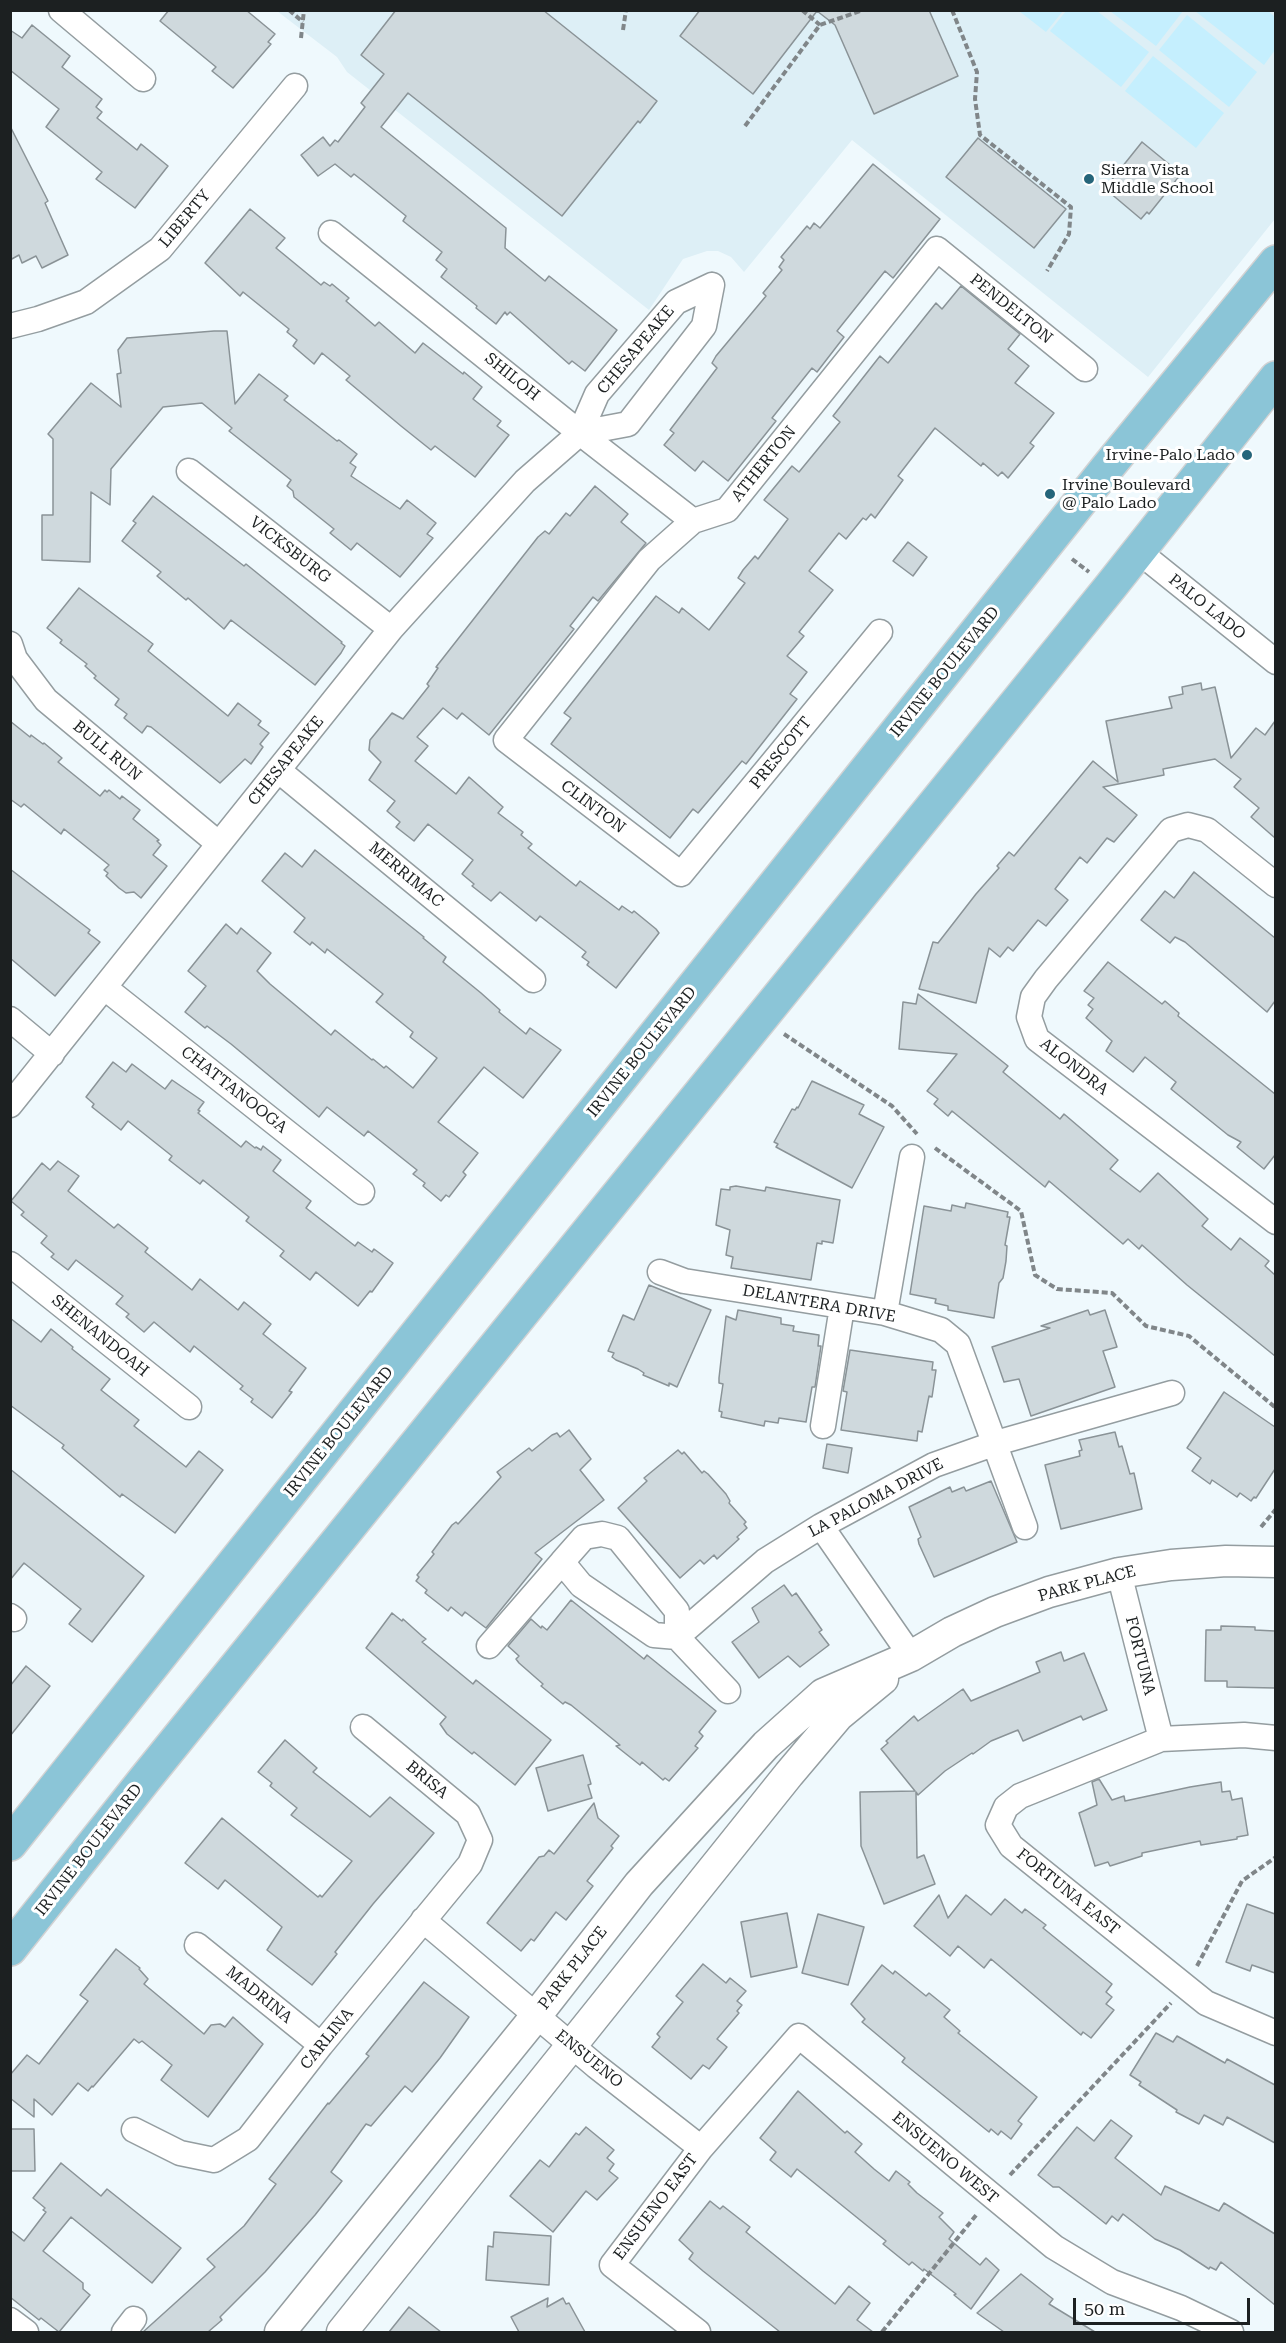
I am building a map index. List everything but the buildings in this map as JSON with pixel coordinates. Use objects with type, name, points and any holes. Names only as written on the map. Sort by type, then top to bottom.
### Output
[{"type":"main road","name":"IRVINE BOULEVARD","points":[[10,1844],[1107,468],[1275,262]]},
{"type":"main road","name":"IRVINE BOULEVARD","points":[[10,1949],[1275,378]]},
{"type":"street","points":[[61,10],[143,79]]},
{"type":"street","name":"LIBERTY","points":[[10,326],[38,320],[86,302],[160,249],[296,86]]},
{"type":"street","name":"SHILOH","points":[[331,233],[693,521]]},
{"type":"street","name":"PENDELTON","points":[[937,249],[1085,369]]},
{"type":"street","name":"ATHERTON","points":[[506,740],[649,560],[693,521],[727,510],[937,249]]},
{"type":"street","name":"CHESAPEAKE","points":[[10,1106],[391,629],[525,481],[580,433],[597,394],[676,302],[712,285],[704,326],[628,424],[580,433]]},
{"type":"street","name":"VICKSBURG","points":[[189,471],[391,629]]},
{"type":"street","name":"PALO LADO","points":[[1138,551],[1275,662]]},
{"type":"street","name":"PRESCOTT","points":[[681,874],[880,632]]},
{"type":"street","name":"BULL RUN","points":[[10,644],[15,659],[46,700],[219,844]]},
{"type":"street","name":"CLINTON","points":[[506,740],[681,874]]},
{"type":"street","name":"MERRIMAC","points":[[278,770],[533,980]]},
{"type":"street","name":"ALONDRA","points":[[1275,885],[1207,830],[1188,825],[1171,830],[1047,979],[1034,997],[1029,1017],[1036,1039],[1275,1222]]},
{"type":"street","name":"CHATTANOOGA","points":[[105,988],[362,1192]]},
{"type":"street","points":[[10,1019],[51,1054]]},
{"type":"street","points":[[885,1313],[920,1146]]},
{"type":"street","name":"SHENANDOAH","points":[[10,1264],[189,1407]]},
{"type":"street","name":"DELANTERA DRIVE","points":[[660,1272],[684,1281],[885,1313],[941,1330],[958,1344],[1025,1527]]},
{"type":"street","points":[[823,1426],[842,1307]]},
{"type":"street","name":"LA PALOMA DRIVE","points":[[677,1637],[765,1561],[821,1526],[934,1465],[996,1443],[1172,1393]]},
{"type":"street","points":[[821,1526],[911,1656]]},
{"type":"street","points":[[489,1646],[584,1537],[602,1533],[618,1538],[677,1611],[677,1637]]},
{"type":"street","points":[[562,1562],[581,1585],[654,1635],[677,1637],[728,1691]]},
{"type":"street","name":"PARK PLACE","points":[[280,2332],[536,2016],[639,1884],[766,1745],[823,1694],[911,1656],[952,1632],[995,1612],[1048,1592],[1119,1573],[1172,1565],[1275,1562]]},
{"type":"street","name":"FORTUNA","points":[[1119,1573],[1161,1739]]},
{"type":"street","name":"PARK PLACE","points":[[342,2332],[838,1716],[911,1656]]},
{"type":"street","name":"BRISA","points":[[363,1727],[468,1814],[480,1840]]},
{"type":"street","points":[[1161,1739],[1244,1735],[1275,1738]]},
{"type":"street","name":"FORTUNA EAST","points":[[1161,1739],[1020,1796],[1006,1808],[998,1825],[1011,1846],[1206,2003],[1275,2033]]},
{"type":"street","name":"CARLINA","points":[[134,2130],[180,2153],[214,2160],[248,2139],[321,2045],[470,1864],[480,1840]]},
{"type":"street","name":"ENSUENO","points":[[423,1920],[536,2016],[701,2148]]},
{"type":"street","name":"MADRINA","points":[[197,1945],[321,2045]]},
{"type":"street","name":"ENSUENO WEST","points":[[701,2148],[799,2036],[1054,2247],[1112,2282],[1181,2308],[1232,2332]]},
{"type":"street","name":"ENSUENO EAST","points":[[698,2332],[612,2265],[701,2148]]},
{"type":"street","points":[[10,2320],[26,2332]]},
{"type":"path","points":[[289,10],[303,22]]},
{"type":"path","points":[[301,38],[304,10]]},
{"type":"path","points":[[623,30],[626,10]]},
{"type":"path","points":[[802,10],[820,26]]},
{"type":"path","points":[[745,126],[820,26],[863,10]]},
{"type":"path","points":[[952,10],[977,72],[975,99],[980,135],[1071,207],[1069,234],[1047,271]]},
{"type":"path","points":[[1072,559],[1092,574]]},
{"type":"path","points":[[784,1034],[892,1106],[920,1146],[1021,1211],[1035,1275],[1057,1288],[1113,1293],[1146,1326],[1189,1336],[1275,1408]]},
{"type":"path","points":[[1261,1527],[1275,1509]]},
{"type":"path","points":[[1197,1967],[1242,1881],[1275,1857]]},
{"type":"path","points":[[1010,2175],[1171,2002]]},
{"type":"path","points":[[882,2332],[979,2211]]},
{"type":"shaded area","points":[[1063,10],[1046,32],[1019,11]]},
{"type":"shaded area","points":[[1183,10],[1156,46],[1110,11]]},
{"type":"shaded area","name":"Sierra Vista Middle School","points":[[277,11],[1275,11],[1275,219],[1148,377],[852,140],[744,272],[731,257],[718,251],[707,251],[683,259],[649,310],[347,72],[337,57]]},
{"type":"shaded area","points":[[1066,11],[1097,11],[1149,52],[1121,87],[1050,31]]},
{"type":"shaded area","points":[[1195,11],[1268,11],[1275,17],[1275,50],[1264,65]]},
{"type":"shaded area","points":[[1187,15],[1257,72],[1229,107],[1159,50]]},
{"type":"shaded area","points":[[1153,56],[1224,113],[1196,148],[1125,91]]},
{"type":"place","name":"Sierra Vista Middle School","points":[[1089,179]]},
{"type":"place","name":"Irvine-Palo Lado","points":[[1247,455]]},
{"type":"place","name":"Irvine Boulevard @ Palo Lado","points":[[1050,494]]}]
